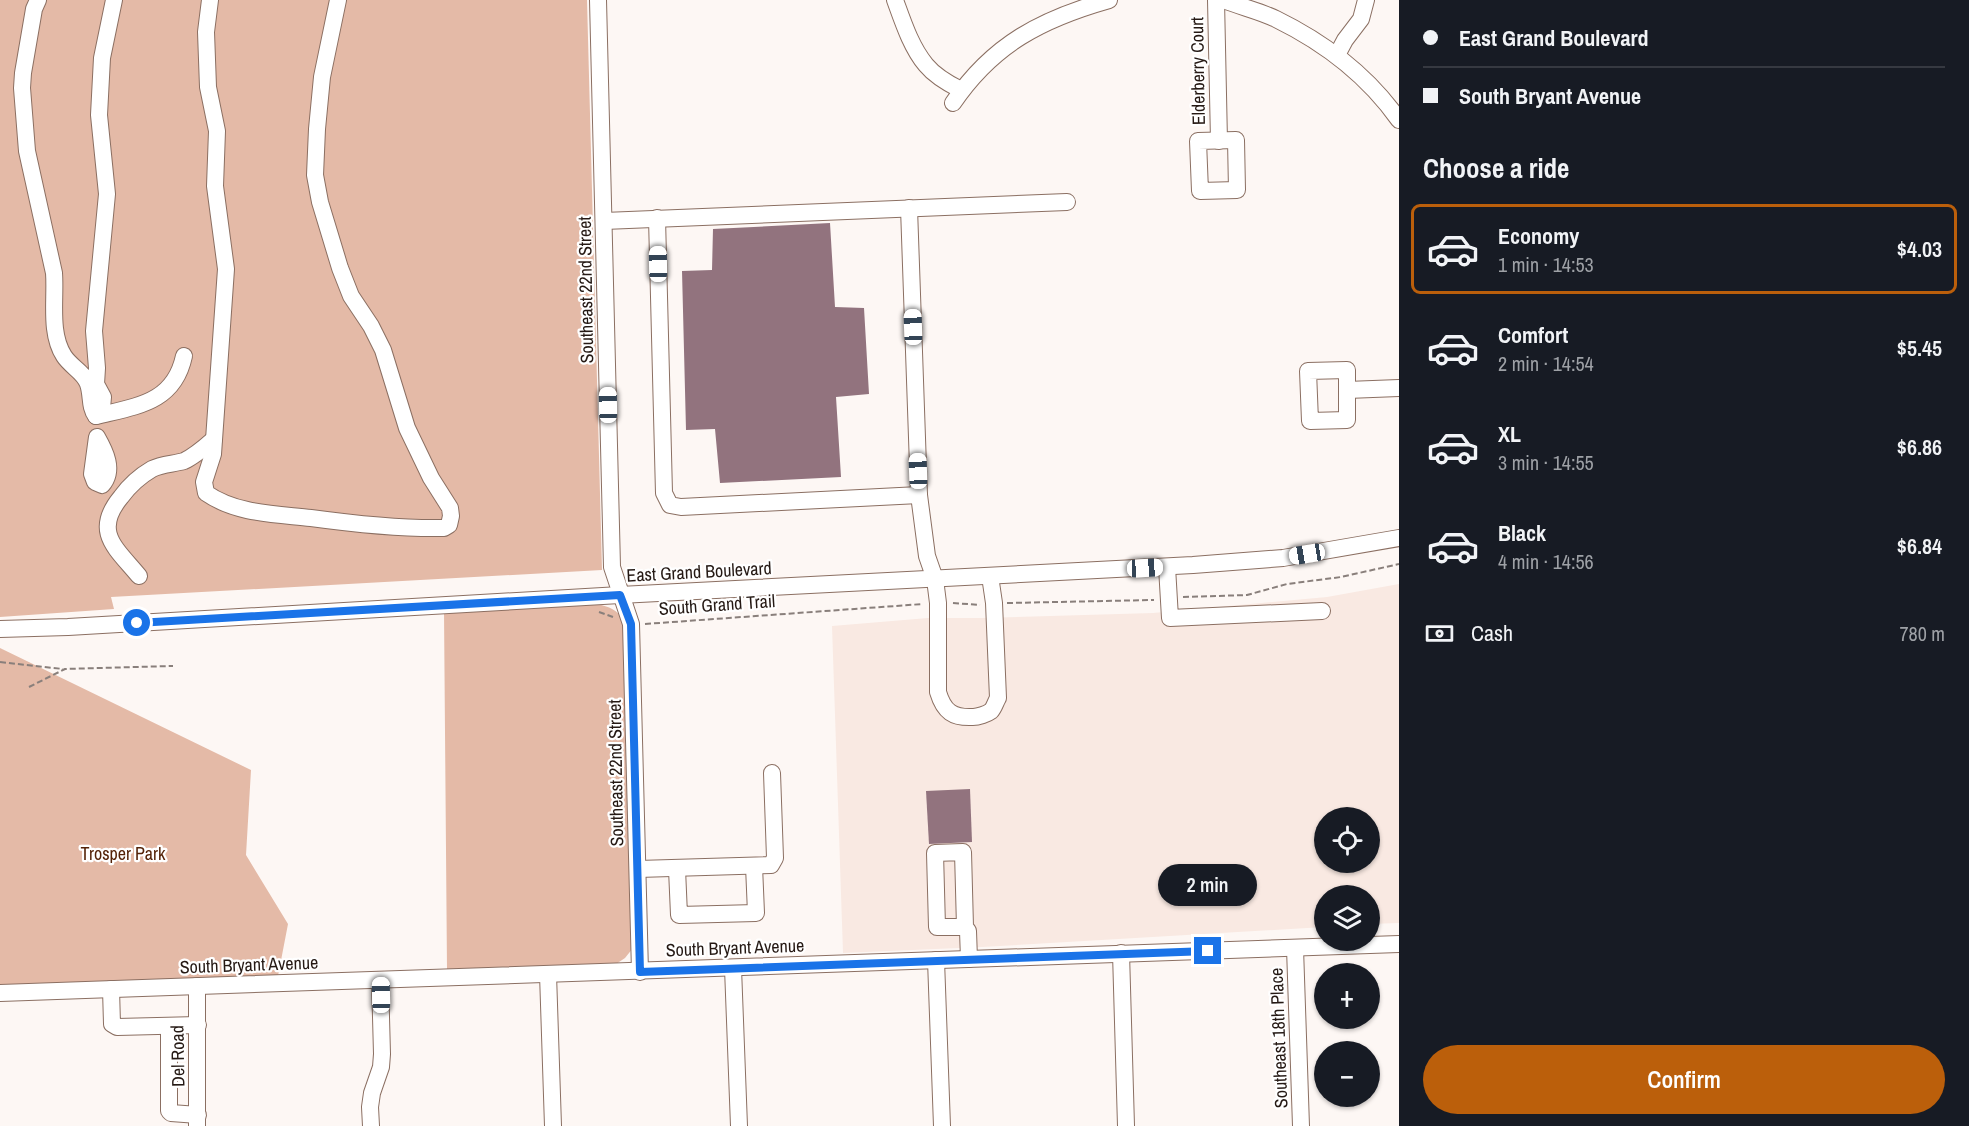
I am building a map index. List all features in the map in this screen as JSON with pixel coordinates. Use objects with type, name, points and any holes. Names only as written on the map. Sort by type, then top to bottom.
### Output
[{"type":"street","points":[[38,0],[34,9],[23,73],[27,151],[54,273],[54,318],[58,342],[65,357],[88,383],[92,409],[96,416]]},
{"type":"street","points":[[96,416],[102,408],[103,397],[96,384],[94,331],[107,194],[99,115],[102,58],[114,0]]},
{"type":"street","points":[[210,0],[206,32],[208,87],[217,131],[215,186],[226,269],[213,454],[204,482],[206,493],[232,506],[266,513],[366,524],[444,528],[449,525],[450,508],[431,478],[407,428],[383,350],[371,326],[351,296],[320,202],[315,175],[317,129],[322,77],[338,0]]},
{"type":"street","name":"Southeast 22nd Street","points":[[598,0],[612,567],[631,624],[640,972]]},
{"type":"street","points":[[895,0],[911,41],[926,66],[945,81],[957,97],[978,70],[1001,49],[1051,19],[1109,0]]},
{"type":"street","name":"Elderberry Court","points":[[1216,0],[1219,141]]},
{"type":"street","points":[[1224,0],[1274,18],[1317,41],[1337,55],[1397,111]]},
{"type":"street","points":[[1337,55],[1361,19],[1366,0]]},
{"type":"street","points":[[604,221],[1067,201]]},
{"type":"street","points":[[909,208],[919,495],[927,556],[938,603],[938,692],[942,704],[958,717],[978,717],[991,711],[998,698],[994,603],[990,576]]},
{"type":"street","points":[[657,218],[664,493],[670,505],[681,507],[919,495]]},
{"type":"street","points":[[96,416],[144,404],[159,397],[173,383],[181,370],[184,356]]},
{"type":"street","points":[[1347,390],[1399,388]]},
{"type":"street","points":[[139,576],[110,537],[106,524],[111,509],[124,492],[141,476],[154,468],[186,460],[214,439]]},
{"type":"street","name":"East Grand Boulevard","points":[[0,629],[1167,567],[1283,558],[1399,538]]},
{"type":"street","points":[[1167,567],[1170,618],[1322,611]]},
{"type":"street","points":[[638,869],[771,865],[775,858],[772,772]]},
{"type":"street","points":[[677,869],[679,915],[756,913],[754,866]]},
{"type":"street","points":[[965,927],[968,931],[969,959]]},
{"type":"street","points":[[1399,944],[1399,958]]},
{"type":"street","name":"South Bryant Avenue","points":[[0,993],[1399,944]]},
{"type":"street","name":"Southeast 18th Place","points":[[1295,948],[1301,1126]]},
{"type":"street","points":[[1121,953],[1126,1126]]},
{"type":"street","points":[[936,960],[942,1126]]},
{"type":"street","points":[[733,968],[738,1126]]},
{"type":"street","points":[[548,974],[553,1126]]},
{"type":"street","points":[[371,1126],[370,1107],[381,1067],[382,1054],[380,980]]},
{"type":"street","name":"Del Road","points":[[197,986],[198,1120]]},
{"type":"street","points":[[111,989],[112,1024],[117,1027],[198,1025]]},
{"type":"street","points":[[169,1026],[169,1111],[198,1120]]},
{"type":"path","name":"South Grand Trail","points":[[596,611],[631,624],[704,621],[938,603],[973,605],[1247,595],[1299,581],[1341,577],[1399,564]]},
{"type":"path","points":[[0,662],[65,669],[173,666]]},
{"type":"path","points":[[29,687],[65,669]]},
{"type":"shaded area","points":[[1399,584],[1399,923],[1380,924],[1380,885],[1314,885],[1314,928],[843,953],[832,626],[928,618],[1153,613],[1327,597]]},
{"type":"green space","points":[[0,0],[587,0],[602,570],[111,597],[114,609],[0,617]]},
{"type":"green space","points":[[597,604],[616,611],[623,621],[633,948],[616,964],[447,969],[444,612]]},
{"type":"green space","name":"Trosper Park","points":[[0,648],[251,770],[246,855],[288,924],[278,976],[0,985]]},
{"type":"building","points":[[830,223],[835,307],[864,308],[869,394],[836,397],[841,477],[720,483],[715,429],[686,430],[682,271],[712,270],[713,229]]},
{"type":"building","points":[[970,789],[972,842],[929,844],[926,791]]},
{"type":"route","points":[[137,623],[620,595],[631,624],[640,972],[1208,951]]}]
